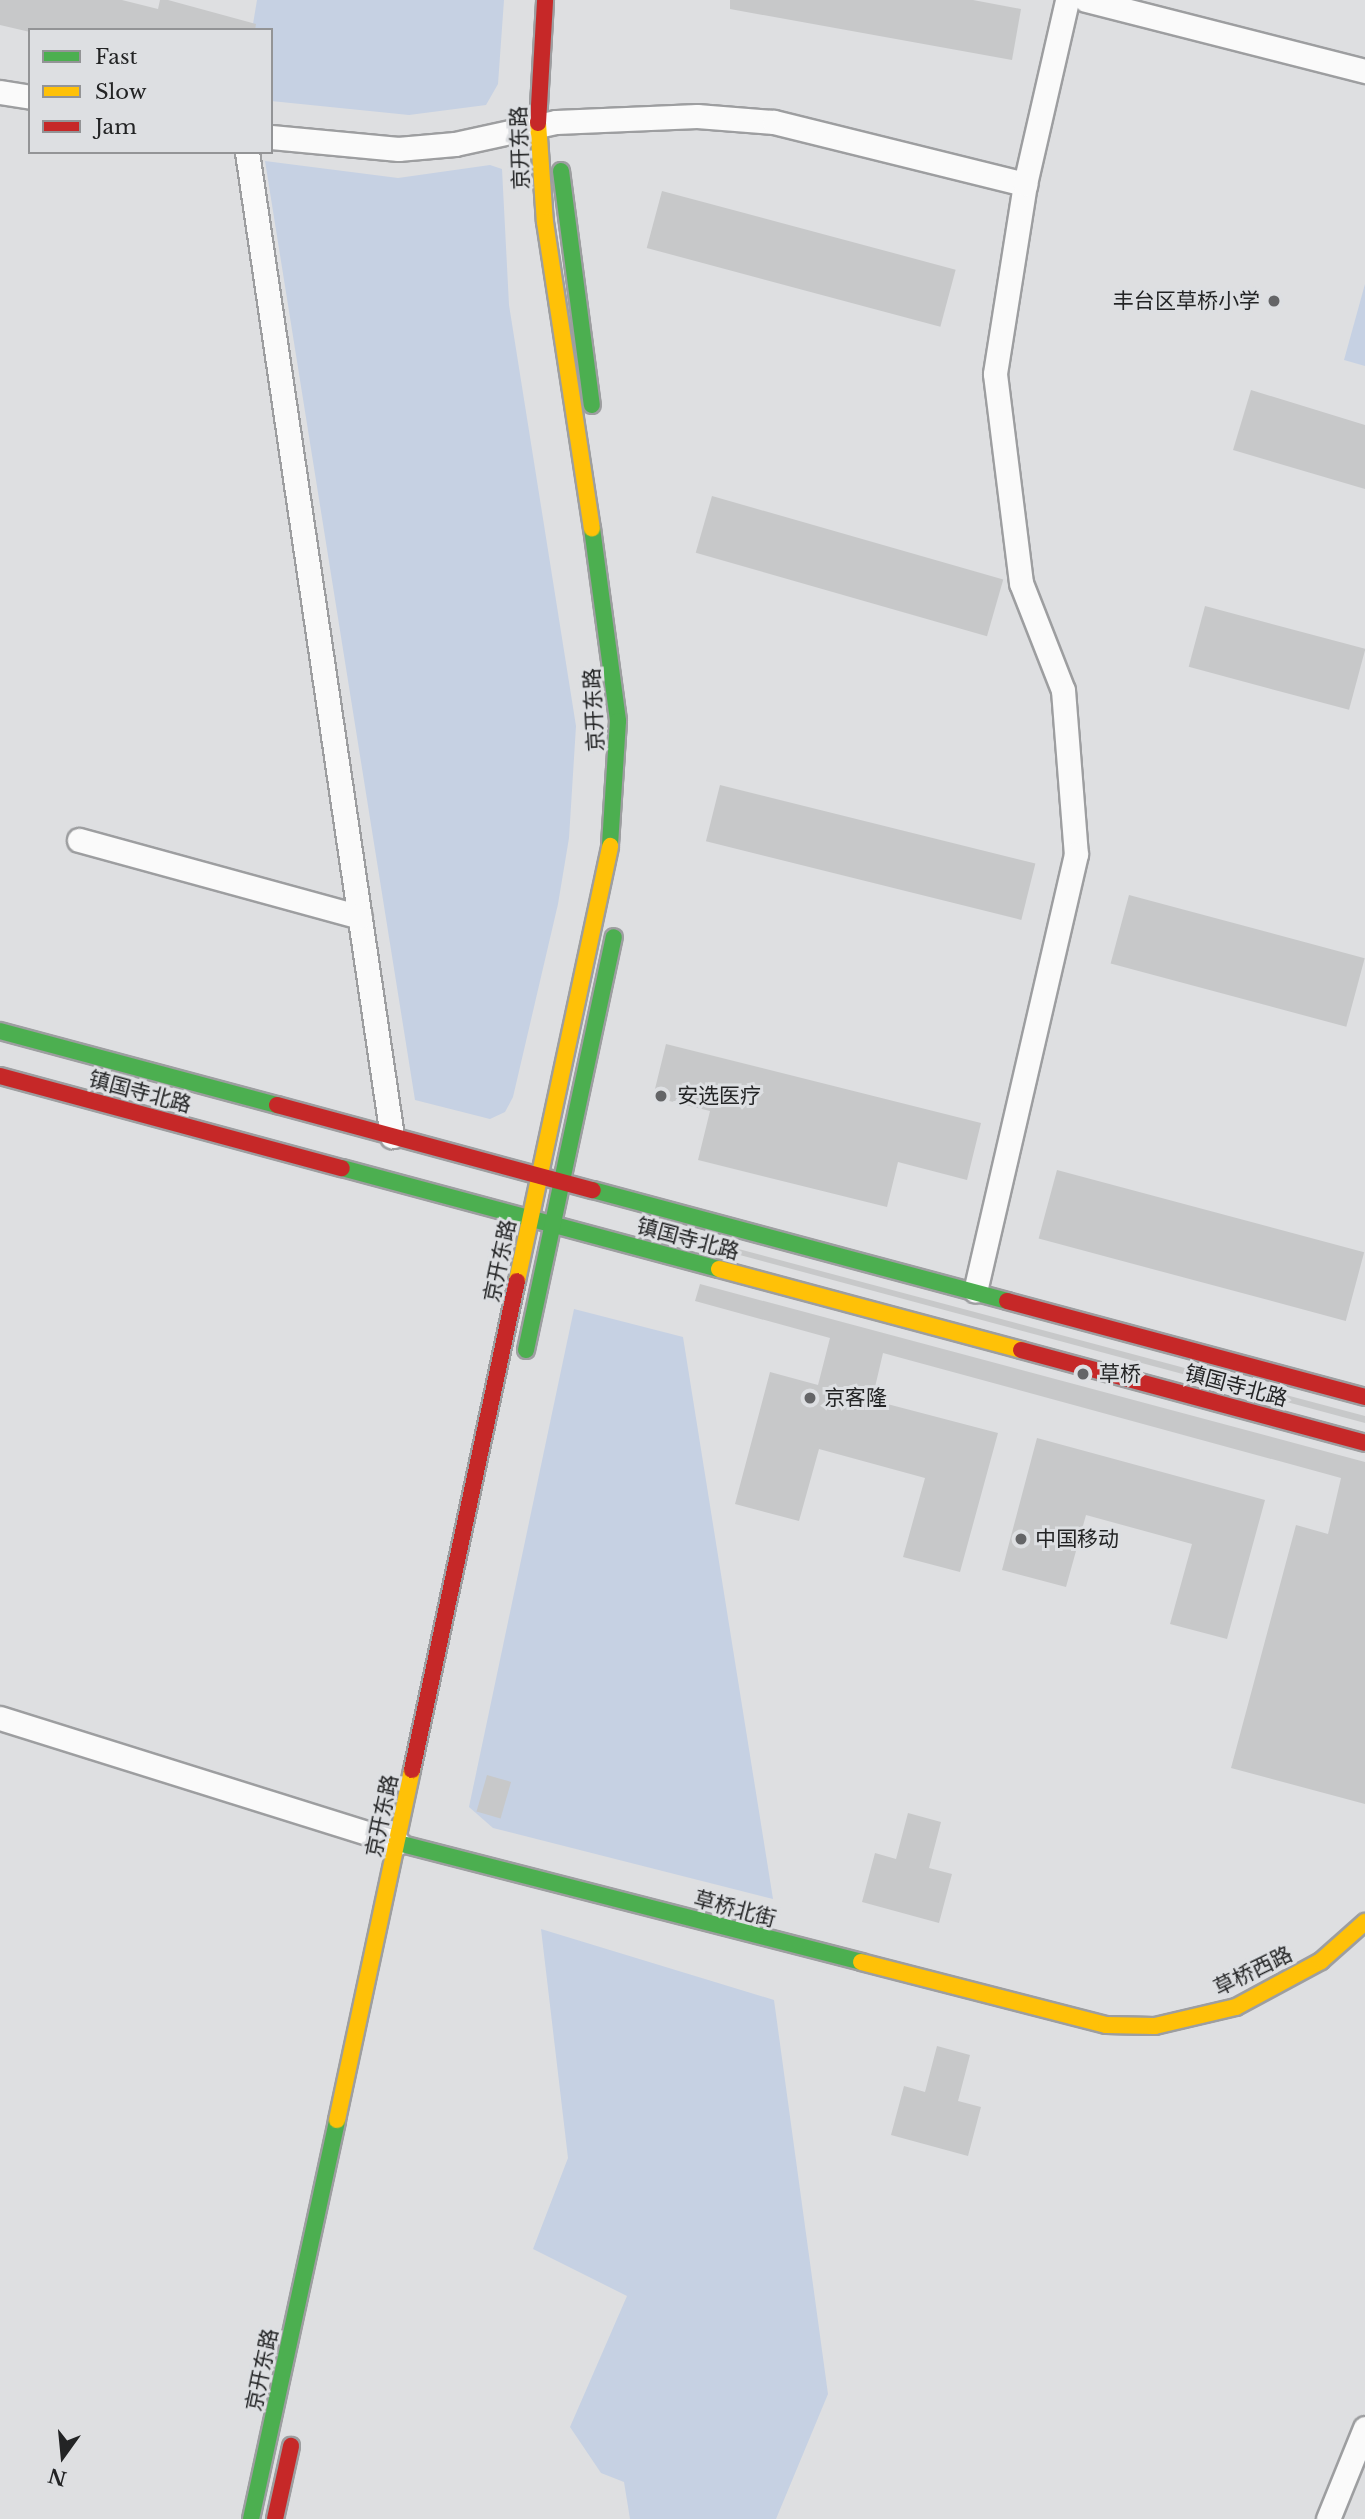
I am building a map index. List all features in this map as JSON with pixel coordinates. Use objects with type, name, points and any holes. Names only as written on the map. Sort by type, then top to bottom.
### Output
[{"type":"street","name":"京开东路","points":[[251,2519],[413,1847],[530,1219],[614,828],[618,721],[553,298],[553,136],[545,0]]},
{"type":"street","points":[[975,1290],[1076,854],[1063,690],[1021,583],[995,374],[1025,184],[1067,0]]},
{"type":"street","points":[[1086,0],[1365,71]]},
{"type":"street","name":"京开东路","points":[[561,38],[553,136],[594,418]]},
{"type":"street","points":[[0,92],[28,97]]},
{"type":"street","points":[[273,137],[398,149],[553,136],[697,116],[774,122],[1025,184]]},
{"type":"street","points":[[247,154],[392,1136]]},
{"type":"street","points":[[79,840],[360,917]]},
{"type":"street","points":[[523,1363],[564,1183],[617,923]]},
{"type":"street","name":"镇国寺北路","points":[[0,1031],[539,1177],[975,1290],[1365,1397]]},
{"type":"street","name":"镇国寺北路","points":[[0,1076],[1365,1443]]},
{"type":"street","points":[[0,1718],[413,1847]]},
{"type":"street","name":"草桥北街","points":[[413,1847],[1061,2016]]},
{"type":"street","name":"草桥西路","points":[[1061,2016],[1106,2025],[1155,2026],[1236,2007],[1321,1961],[1365,1922]]},
{"type":"street","points":[[1328,2519],[1365,2428]]},
{"type":"street","points":[[275,2519],[294,2430]]},
{"type":"shaded area","points":[[257,0],[504,0],[498,84],[486,105],[409,115],[273,101],[273,28],[252,28]]},
{"type":"shaded area","points":[[265,161],[398,178],[490,165],[502,169],[509,305],[576,726],[569,838],[558,904],[513,1097],[505,1112],[490,1119],[415,1100]]},
{"type":"shaded area","points":[[1365,284],[1365,366],[1344,360]]},
{"type":"shaded area","points":[[574,1309],[683,1337],[773,1899],[493,1828],[469,1807]]},
{"type":"shaded area","points":[[541,1929],[774,2000],[828,2394],[776,2519],[630,2519],[624,2482],[601,2473],[570,2427],[627,2296],[533,2249],[568,2158]]},
{"type":"building","points":[[0,0],[122,0],[158,9],[160,0],[168,0],[256,24],[255,28],[28,28],[28,32],[0,25]]},
{"type":"building","points":[[730,0],[973,0],[1021,9],[1012,60],[730,9]]},
{"type":"building","points":[[662,191],[956,270],[940,327],[647,248]]},
{"type":"building","points":[[1251,390],[1365,425],[1365,489],[1233,450]]},
{"type":"building","points":[[712,496],[1003,580],[987,636],[696,553]]},
{"type":"building","points":[[1205,606],[1365,649],[1349,710],[1189,667]]},
{"type":"building","points":[[720,785],[1035,864],[1021,920],[706,841]]},
{"type":"building","points":[[1129,895],[1365,958],[1346,1027],[1111,964]]},
{"type":"building","points":[[666,1044],[981,1123],[967,1180],[898,1162],[887,1207],[698,1160],[710,1111],[653,1097]]},
{"type":"building","points":[[1057,1170],[1364,1252],[1346,1321],[1039,1239]]},
{"type":"building","points":[[712,1242],[1365,1416],[1365,1423],[710,1247]]},
{"type":"building","points":[[700,1284],[1365,1462],[1365,1804],[1231,1768],[1296,1525],[1328,1534],[1341,1478],[883,1353],[872,1400],[998,1433],[960,1572],[903,1557],[925,1478],[819,1449],[799,1521],[735,1504],[770,1372],[818,1385],[830,1338],[695,1301]]},
{"type":"building","points":[[1037,1438],[1265,1500],[1227,1639],[1170,1624],[1192,1544],[1086,1515],[1066,1587],[1002,1570]]},
{"type":"building","points":[[487,1775],[511,1782],[501,1818],[477,1812]]},
{"type":"building","points":[[908,1813],[941,1822],[929,1868],[952,1874],[939,1923],[862,1902],[875,1853],[896,1859]]},
{"type":"building","points":[[937,2046],[970,2055],[958,2101],[981,2107],[968,2156],[891,2135],[904,2086],[925,2092]]},
{"type":"traffic: fast","points":[[561,171],[592,405]]},
{"type":"traffic: fast","points":[[592,528],[618,721],[610,846]]},
{"type":"traffic: fast","points":[[526,1350],[614,937]]},
{"type":"traffic: fast","points":[[0,1031],[277,1105]]},
{"type":"traffic: fast","points":[[342,1168],[719,1269]]},
{"type":"traffic: fast","points":[[593,1190],[1007,1301]]},
{"type":"traffic: fast","points":[[398,1843],[861,1962]]},
{"type":"traffic: fast","points":[[251,2519],[337,2120]]},
{"type":"traffic: slow","points":[[538,123],[545,222],[592,528]]},
{"type":"traffic: slow","points":[[517,1281],[610,846]]},
{"type":"traffic: slow","points":[[719,1269],[1021,1350]]},
{"type":"traffic: slow","points":[[337,2120],[412,1770]]},
{"type":"traffic: slow","points":[[861,1962],[1106,2025],[1155,2026],[1236,2007],[1321,1961],[1365,1922]]},
{"type":"traffic: jam","points":[[538,123],[545,0]]},
{"type":"traffic: jam","points":[[0,1076],[342,1168]]},
{"type":"traffic: jam","points":[[277,1105],[593,1190]]},
{"type":"traffic: jam","points":[[412,1770],[517,1281]]},
{"type":"traffic: jam","points":[[1007,1301],[1365,1397]]},
{"type":"traffic: jam","points":[[1021,1350],[1365,1443]]},
{"type":"traffic: jam","points":[[275,2519],[291,2446]]},
{"type":"place","name":"丰台区草桥小学","points":[[1274,301]]},
{"type":"place","name":"安选医疗","points":[[661,1096]]},
{"type":"place","name":"草桥","points":[[1083,1374]]},
{"type":"place","name":"京客隆","points":[[810,1398]]},
{"type":"place","name":"中国移动","points":[[1021,1539]]}]
